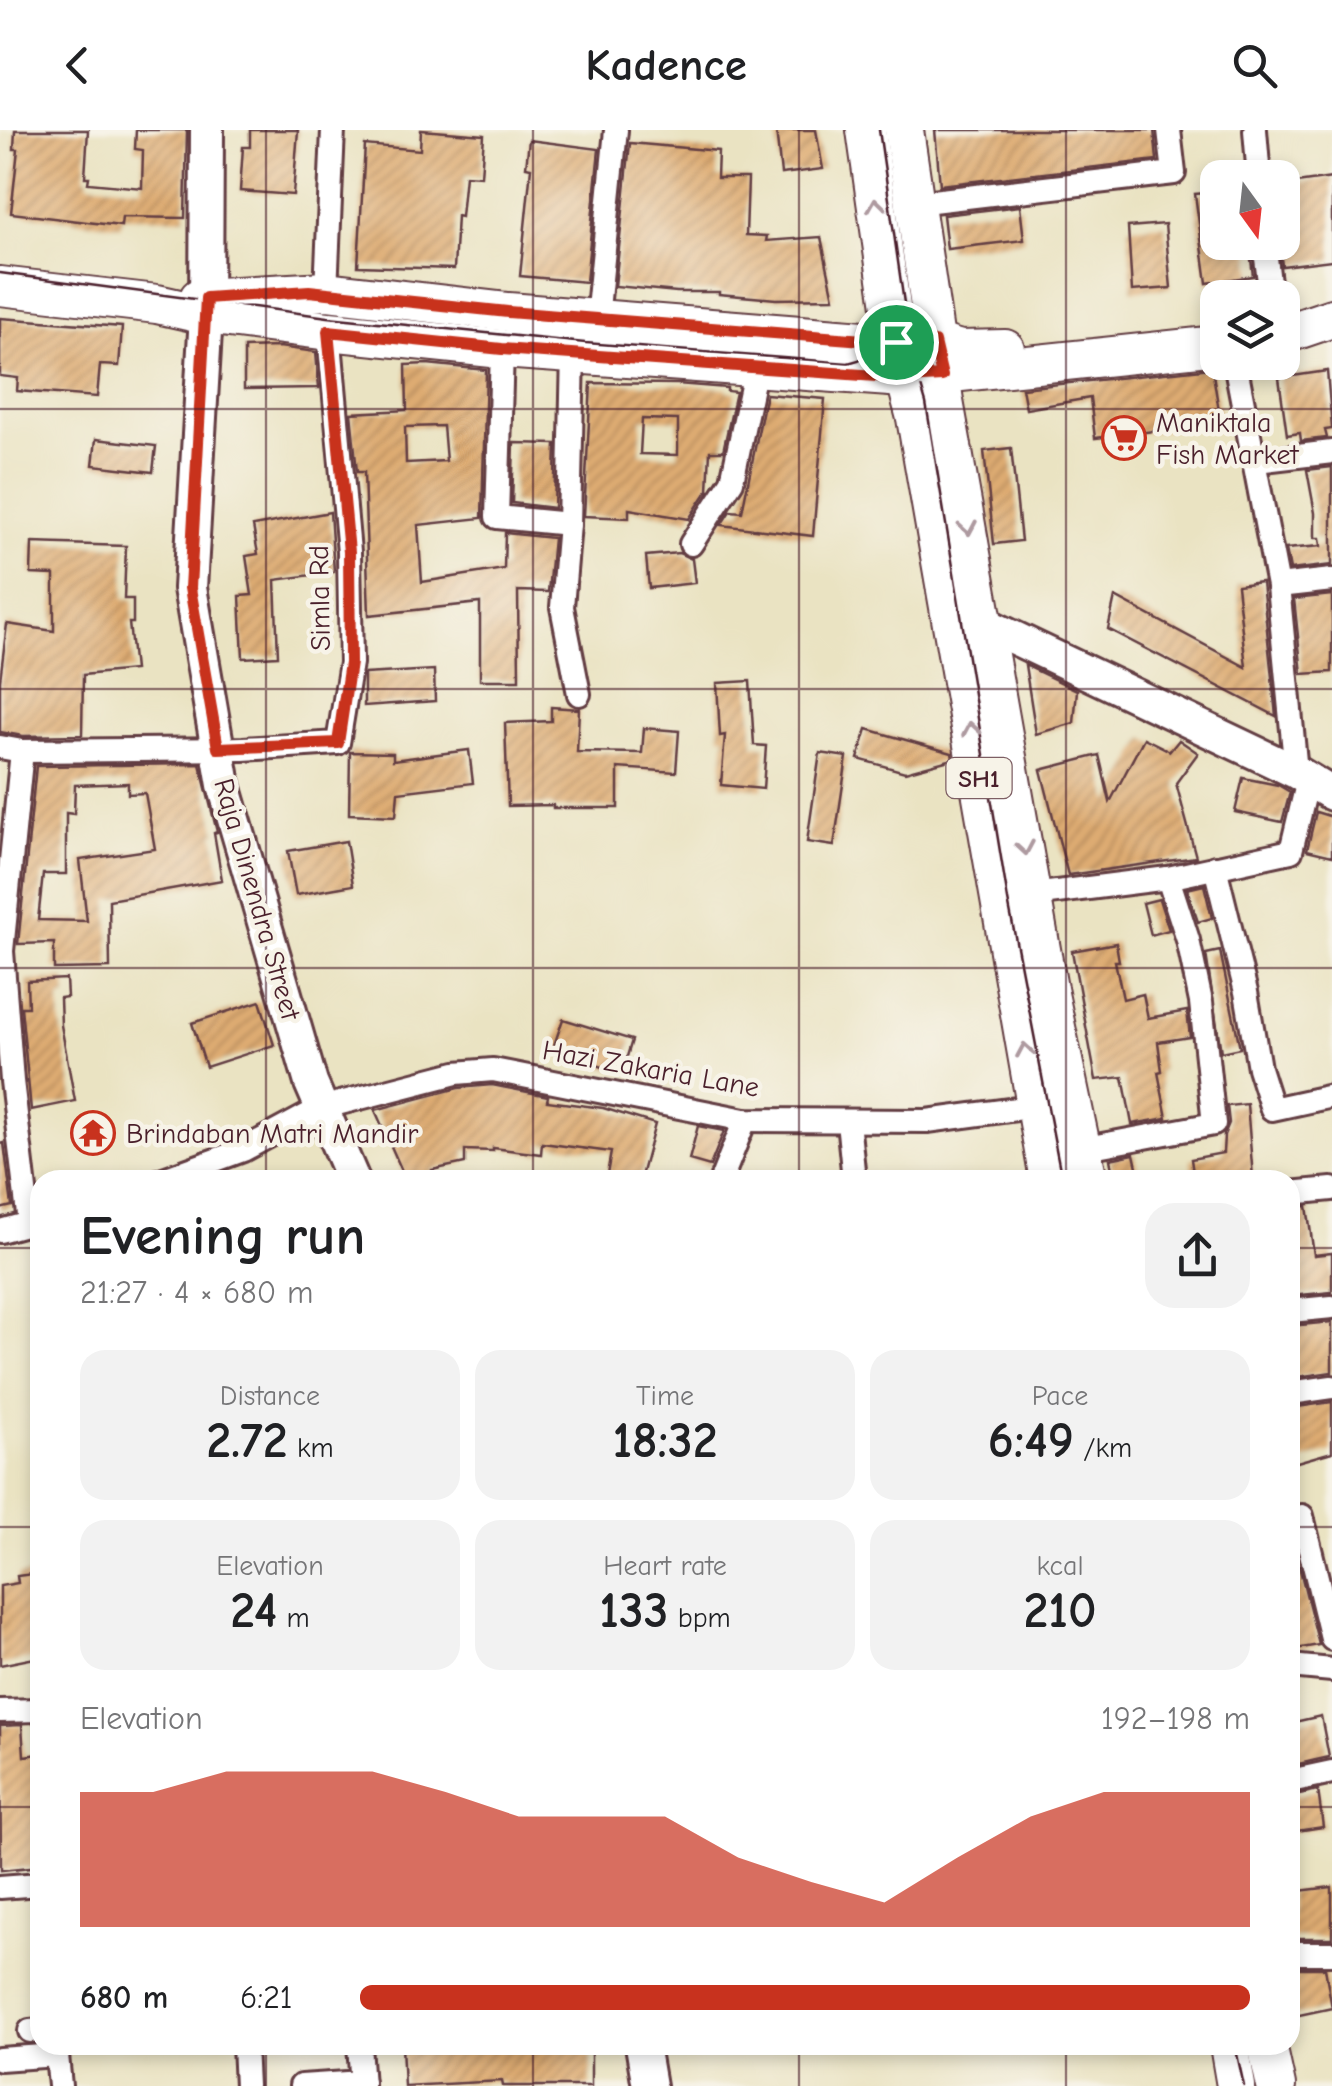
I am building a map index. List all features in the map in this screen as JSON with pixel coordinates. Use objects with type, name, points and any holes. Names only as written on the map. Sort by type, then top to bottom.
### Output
[{"type":"main road","name":"Raja Dinendra Street","points":[[207,130],[206,306],[190,588],[229,804],[311,1084],[349,1170]]},
{"type":"main road","name":"SH1","points":[[866,130],[888,292],[880,367],[916,418],[949,603],[1053,1104],[1084,1165]]},
{"type":"main road","name":"SH1","points":[[904,130],[944,401],[1048,989],[1053,1104],[1049,1170]]},
{"type":"main road","points":[[0,286],[206,306],[328,331],[502,349],[756,367],[880,367],[938,359],[1200,346]]},
{"type":"main road","points":[[206,306],[326,291],[597,320],[880,367]]},
{"type":"main road","points":[[1300,314],[1332,315]]},
{"type":"main road","points":[[1300,327],[1332,315]]},
{"type":"main road","points":[[938,359],[960,350],[1001,350],[1200,325]]},
{"type":"main road","points":[[949,603],[1312,782]]},
{"type":"main road","points":[[643,2055],[648,2086]]},
{"type":"main road","points":[[1230,2055],[1236,2086]]},
{"type":"main road","points":[[1269,2055],[1276,2086]]},
{"type":"street","points":[[326,291],[333,130]]},
{"type":"street","points":[[597,320],[616,130]]},
{"type":"street","points":[[915,203],[1174,174],[1170,130]]},
{"type":"street","points":[[1254,130],[1257,160]]},
{"type":"street","name":"Simla Rd","points":[[218,748],[338,743],[350,663],[349,552],[328,331]]},
{"type":"street","points":[[502,349],[498,516],[569,524]]},
{"type":"street","points":[[574,354],[569,524],[562,607],[579,694]]},
{"type":"street","points":[[692,544],[732,482],[756,367]]},
{"type":"street","points":[[1033,896],[1168,878],[1291,850],[1312,782],[1239,380]]},
{"type":"street","points":[[1256,461],[1332,452]]},
{"type":"street","points":[[1278,586],[1332,580]]},
{"type":"street","points":[[30,1190],[10,1062],[2,951],[11,749],[218,748]]},
{"type":"street","points":[[1215,868],[1272,1109],[1332,1096]]},
{"type":"street","points":[[1084,1165],[1214,1124],[1201,1002],[1188,940],[1168,878]]},
{"type":"street","name":"Hazi Zakaria Lane","points":[[216,1170],[321,1108],[456,1074],[493,1070],[746,1120],[926,1121],[1053,1104]]},
{"type":"street","points":[[725,1170],[746,1120]]},
{"type":"street","points":[[848,1120],[853,1170]]},
{"type":"street","points":[[1300,1192],[1332,1189]]},
{"type":"street","points":[[0,1231],[30,1223]]},
{"type":"street","points":[[1300,1310],[1332,1307]]},
{"type":"street","points":[[1300,1392],[1332,1387]]},
{"type":"street","points":[[1300,1516],[1328,1600],[1332,1639]]},
{"type":"street","points":[[1300,1667],[1332,1670]]},
{"type":"street","points":[[0,1712],[30,1710]]},
{"type":"street","points":[[1300,1779],[1332,1772]]},
{"type":"street","points":[[0,1887],[30,1885]]},
{"type":"street","points":[[1300,1953],[1332,1953]]},
{"type":"street","points":[[0,2059],[57,2055],[60,2086]]},
{"type":"street","points":[[244,2055],[246,2086]]},
{"type":"street","points":[[301,2086],[362,2084],[361,2055]]},
{"type":"building","points":[[15,130],[88,130],[88,183],[142,188],[143,150],[135,149],[136,130],[187,130],[185,218],[122,217],[121,226],[11,213],[18,149],[14,149]]},
{"type":"building","points":[[250,130],[298,130],[293,195],[240,191],[243,147],[250,147]]},
{"type":"building","points":[[421,130],[484,135],[481,176],[465,175],[461,217],[457,216],[454,269],[358,266],[365,145],[420,150]]},
{"type":"building","points":[[776,130],[816,130],[823,169],[781,174]]},
{"type":"building","points":[[935,130],[1154,130],[1157,160],[940,185]]},
{"type":"building","points":[[529,140],[599,149],[586,282],[520,276],[531,168],[526,167]]},
{"type":"building","points":[[630,143],[718,151],[717,178],[748,178],[746,235],[767,236],[766,241],[821,237],[834,298],[776,299],[615,286]]},
{"type":"building","points":[[1332,178],[1332,260],[1282,266],[1281,260],[1300,260],[1300,182]]},
{"type":"building","points":[[1195,194],[1200,194],[1200,231]]},
{"type":"building","points":[[1020,206],[1024,240],[947,249],[943,215]]},
{"type":"building","points":[[1165,224],[1171,288],[1132,291],[1128,227]]},
{"type":"building","points":[[1204,260],[1251,260],[1253,276],[1207,280]]},
{"type":"building","points":[[0,318],[122,327],[119,366],[100,365],[97,397],[17,391],[18,378],[0,376]]},
{"type":"building","points":[[244,348],[316,352],[319,388],[244,389]]},
{"type":"building","points":[[406,365],[486,370],[482,518],[418,525],[422,582],[504,569],[505,533],[553,538],[548,592],[518,591],[519,680],[480,680],[480,603],[369,615],[364,472],[357,472],[351,413],[407,410]],"holes":[[[443,426],[446,461],[406,463],[405,427]]]},
{"type":"building","points":[[1200,369],[1200,380],[1214,380],[1221,423],[1095,438],[1090,398],[1026,409],[1022,388]]},
{"type":"building","points":[[1327,371],[1332,429],[1325,430],[1327,438],[1301,441],[1300,433],[1287,435],[1279,380],[1300,380],[1300,375]]},
{"type":"building","points":[[591,383],[677,384],[736,392],[723,451],[710,451],[708,490],[689,519],[629,509],[629,518],[584,516]],"holes":[[[642,419],[678,420],[678,455],[640,454]]]},
{"type":"building","points":[[766,394],[825,399],[813,536],[721,525],[730,511],[742,512]]},
{"type":"building","points":[[96,439],[156,446],[153,472],[93,465]]},
{"type":"building","points":[[514,443],[556,444],[554,508],[512,503]]},
{"type":"building","points":[[1011,448],[1021,541],[994,544],[984,451]]},
{"type":"building","points":[[1332,467],[1332,565],[1290,570],[1286,549],[1321,546],[1320,538],[1315,538],[1307,470]]},
{"type":"building","points":[[330,512],[334,572],[275,580],[278,656],[243,658],[240,596],[252,595],[246,556],[258,554],[253,526]]},
{"type":"building","points":[[32,543],[126,546],[124,599],[133,599],[133,623],[129,623],[134,670],[83,675],[82,735],[23,736],[0,732],[0,680],[7,624],[54,631],[54,575],[31,574]]},
{"type":"building","points":[[679,553],[692,559],[695,583],[649,588],[646,556]]},
{"type":"building","points":[[1262,582],[1276,716],[1108,629],[1115,597],[1246,667],[1237,585]]},
{"type":"building","points":[[1332,595],[1332,672],[1302,674],[1294,599]]},
{"type":"building","points":[[1025,665],[1077,690],[1074,723],[1036,734]]},
{"type":"building","points":[[434,670],[435,701],[364,706],[364,674]]},
{"type":"building","points":[[750,681],[754,745],[766,746],[763,789],[721,785],[725,735],[720,736],[717,683]]},
{"type":"building","points":[[551,707],[579,709],[577,752],[642,753],[644,728],[679,731],[676,772],[618,768],[618,808],[508,806],[505,723],[551,721]]},
{"type":"building","points":[[867,729],[952,753],[953,759],[905,772],[858,759]]},
{"type":"building","points":[[1144,738],[1170,751],[1179,740],[1198,753],[1176,783],[1196,857],[1068,875],[1041,770],[1099,755],[1110,802]]},
{"type":"building","points":[[469,750],[473,783],[398,792],[396,816],[349,814],[350,752],[393,753],[393,760]]},
{"type":"building","points":[[820,753],[847,757],[834,846],[807,842]]},
{"type":"building","points":[[200,764],[217,832],[214,833],[222,880],[109,900],[110,968],[54,969],[54,943],[18,944],[36,766]],"holes":[[[128,783],[128,794],[145,793],[155,849],[80,860],[87,921],[38,920],[43,874],[66,874],[66,813],[74,814],[75,785]]]},
{"type":"building","points":[[1243,778],[1278,785],[1290,792],[1282,822],[1235,812]]},
{"type":"building","points":[[1316,812],[1332,817],[1332,856],[1307,850]]},
{"type":"building","points":[[346,841],[353,885],[296,895],[288,851]]},
{"type":"building","points":[[1204,885],[1212,918],[1198,922],[1187,889]]},
{"type":"building","points":[[1159,899],[1169,930],[1151,935],[1143,903]]},
{"type":"building","points":[[1116,943],[1119,961],[1115,961],[1123,999],[1143,994],[1148,1018],[1187,1011],[1190,1037],[1158,1042],[1162,1071],[1158,1072],[1167,1118],[1132,1124],[1123,1077],[1096,1080],[1072,951]]},
{"type":"building","points":[[1220,951],[1240,1048],[1221,1052],[1206,954]]},
{"type":"building","points":[[66,979],[67,997],[60,998],[61,1025],[75,1101],[31,1110],[21,1007],[28,1007],[27,981]]},
{"type":"building","points":[[260,1001],[274,1045],[206,1067],[192,1023]]},
{"type":"building","points":[[563,1019],[632,1040],[622,1073],[552,1051]]},
{"type":"building","points":[[492,1085],[548,1096],[547,1101],[603,1108],[655,1124],[643,1170],[608,1170],[611,1152],[542,1143],[541,1154],[493,1148],[465,1150],[465,1163],[432,1170],[402,1170],[375,1110],[458,1088]]},
{"type":"building","points":[[1247,1104],[1252,1170],[1193,1170],[1191,1159],[1223,1153],[1229,1123],[1227,1106]]},
{"type":"building","points":[[698,1126],[724,1131],[710,1166],[689,1160]]},
{"type":"building","points":[[4,1143],[12,1206],[0,1209],[0,1144]]},
{"type":"building","points":[[1134,1154],[1138,1170],[1112,1170],[1110,1159]]},
{"type":"building","points":[[1307,1206],[1314,1255],[1332,1253],[1332,1292],[1300,1295],[1300,1207]]},
{"type":"building","points":[[1332,1322],[1332,1372],[1300,1377],[1300,1325]]},
{"type":"building","points":[[1332,1402],[1332,1452],[1300,1461],[1300,1407]]},
{"type":"building","points":[[1300,1570],[1319,1645],[1300,1648]]},
{"type":"building","points":[[30,1574],[30,1659],[0,1665],[0,1586],[18,1583],[17,1576]]},
{"type":"building","points":[[1321,1716],[1329,1757],[1300,1764],[1300,1721]]},
{"type":"building","points":[[22,1725],[24,1756],[30,1755],[30,1867],[1,1870],[0,1726]]},
{"type":"building","points":[[1318,1790],[1323,1827],[1300,1830],[1300,1794]]},
{"type":"building","points":[[1332,1887],[1332,1938],[1300,1938],[1300,1891]]},
{"type":"building","points":[[1300,1968],[1325,1968],[1332,2008],[1300,2015]]},
{"type":"building","points":[[402,2055],[591,2055],[591,2086],[503,2086],[502,2081],[404,2086]]},
{"type":"tram line","points":[[0,273],[328,317],[585,343],[848,363],[885,346],[905,310],[879,130]]},
{"type":"tram line","points":[[901,318],[926,403],[1008,900],[1060,1170]]},
{"type":"tram line","points":[[1237,2055],[1244,2086]]},
{"type":"place","name":"Maniktala Fish Market","points":[[1124,438]]},
{"type":"place","name":"Brindaban Matri Mandir","points":[[93,1133]]},
{"type":"route","points":[[326,291],[508,312],[896,342],[934,342],[942,376],[904,378],[502,349],[328,331],[349,552],[350,663],[338,743],[218,748],[190,588],[206,298],[326,291]]}]
